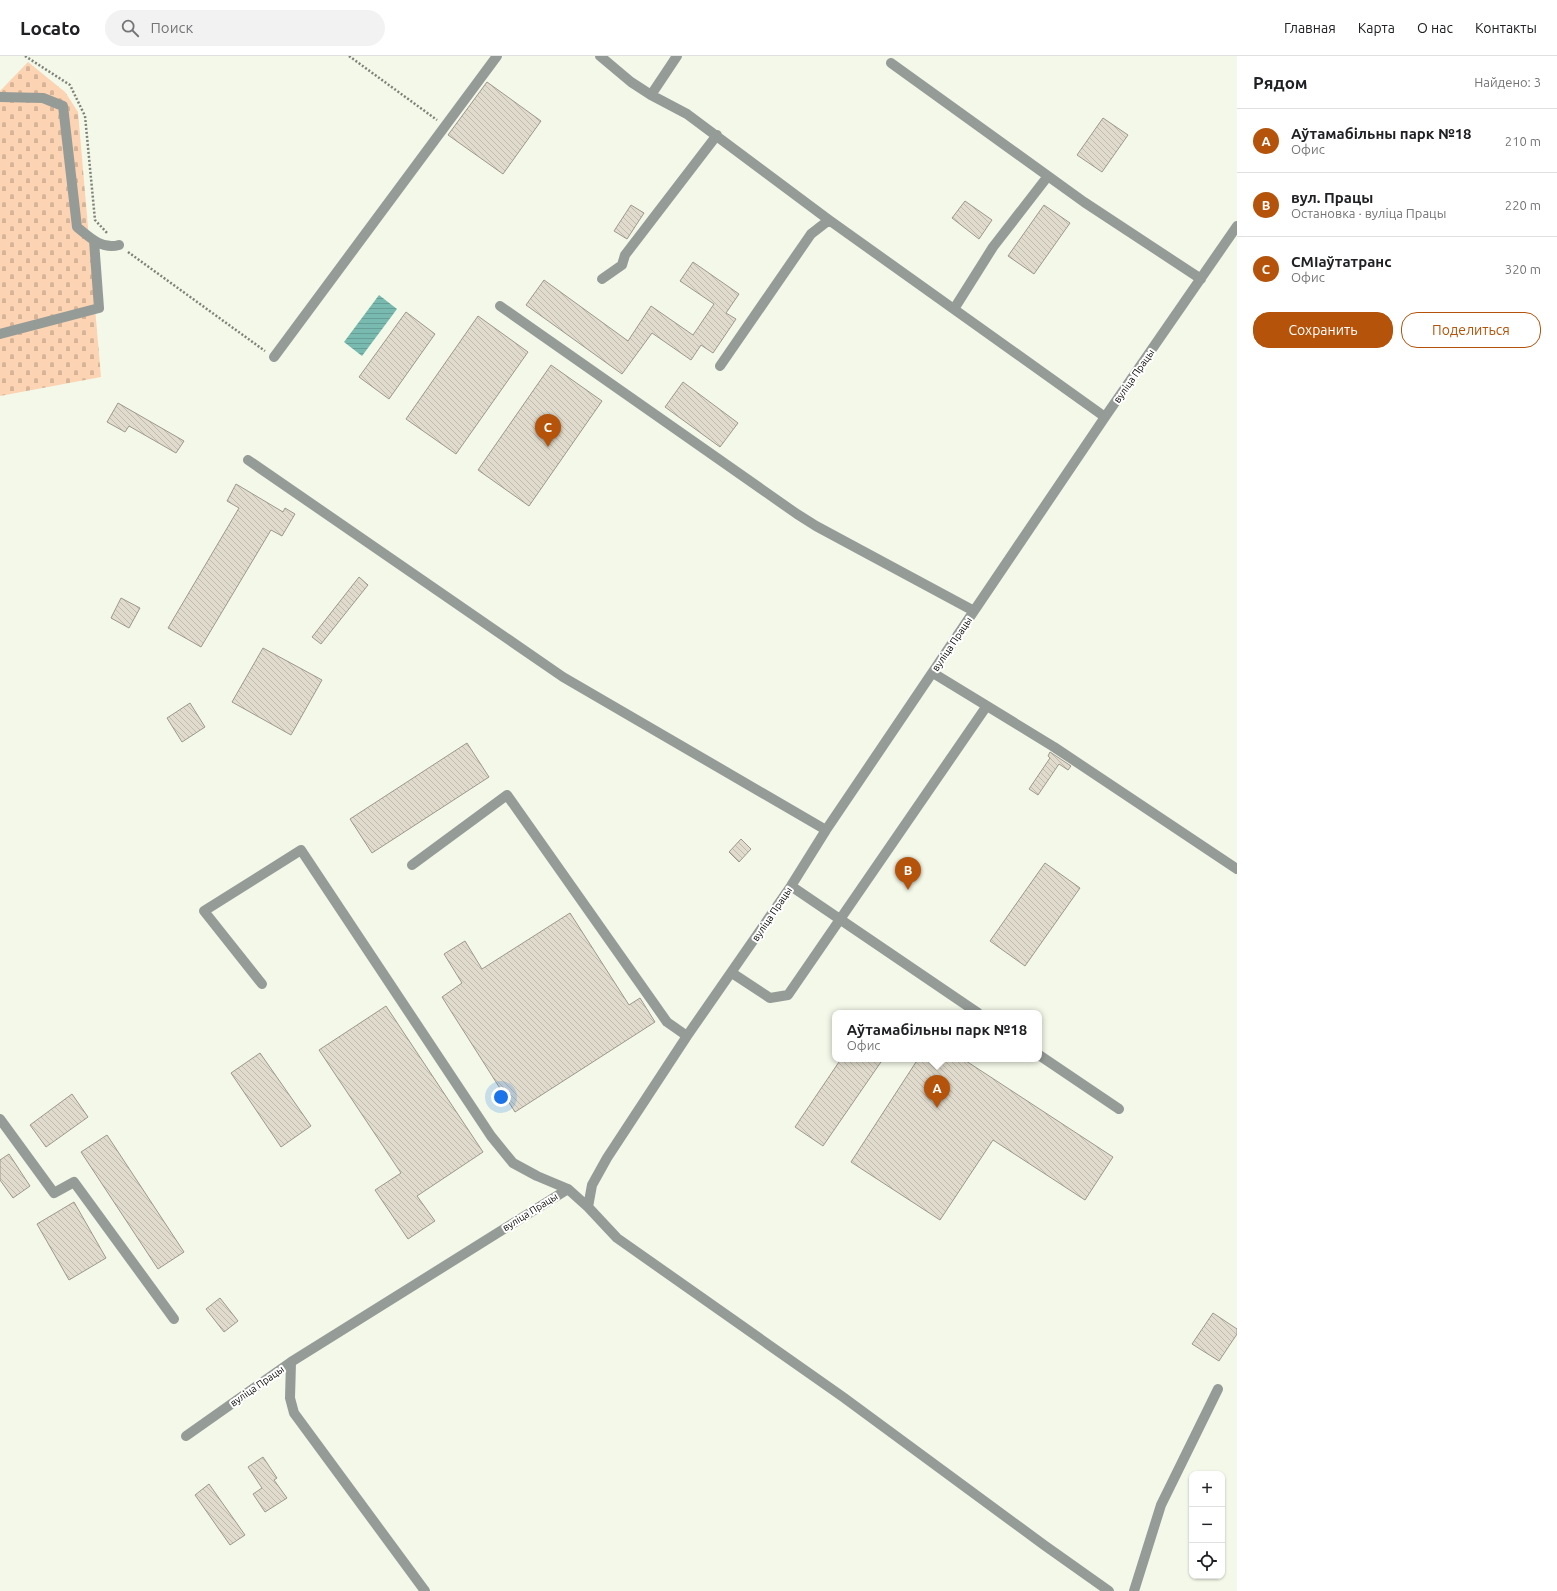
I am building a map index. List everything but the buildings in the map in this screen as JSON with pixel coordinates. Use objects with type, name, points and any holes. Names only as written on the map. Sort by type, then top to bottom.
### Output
[{"type":"street","points":[[274,357],[497,56]]},
{"type":"street","points":[[600,56],[631,82],[651,95],[687,114],[717,135],[829,220],[1105,417]]},
{"type":"street","points":[[651,95],[677,56]]},
{"type":"street","points":[[891,63],[1084,202],[1201,279]]},
{"type":"street","points":[[0,97],[43,98],[63,106],[77,227],[94,241],[112,247],[119,245]]},
{"type":"street","points":[[602,279],[622,265],[625,255],[717,135]]},
{"type":"street","points":[[954,309],[993,247],[1048,176]]},
{"type":"street","points":[[720,366],[811,234],[829,220]]},
{"type":"street","name":"вуліца Працы","points":[[588,1207],[592,1185],[607,1158],[687,1036],[791,886],[826,830],[1105,417],[1237,226]]},
{"type":"street","points":[[0,334],[99,308],[94,241]]},
{"type":"street","points":[[500,306],[797,514],[816,526],[974,611]]},
{"type":"street","points":[[248,460],[563,677],[826,830]]},
{"type":"street","points":[[933,673],[1054,747],[1237,868]]},
{"type":"street","points":[[732,973],[770,998],[788,995],[986,706]]},
{"type":"street","points":[[412,865],[507,796],[668,1022],[687,1036]]},
{"type":"street","points":[[262,984],[204,911],[300,850],[491,1136],[513,1163],[568,1189]]},
{"type":"street","points":[[791,886],[974,1010]]},
{"type":"street","points":[[1042,1057],[1119,1109]]},
{"type":"street","points":[[0,1119],[54,1194],[74,1182],[174,1319]]},
{"type":"street","name":"вуліца Працы","points":[[186,1436],[291,1362],[568,1189],[588,1207]]},
{"type":"street","points":[[588,1207],[617,1238],[843,1397],[1109,1591]]},
{"type":"street","points":[[291,1362],[290,1398],[294,1413],[425,1591]]},
{"type":"street","points":[[1134,1591],[1161,1505],[1218,1389]]},
{"type":"path","points":[[25,56],[70,85],[85,116],[95,220],[119,245],[274,357]]},
{"type":"path","points":[[349,56],[445,126]]},
{"type":"green space","points":[[28,62],[65,92],[78,112],[101,377],[0,396],[0,91]]},
{"type":"water","points":[[379,295],[397,309],[362,356],[344,342]]},
{"type":"place","name":"СМІаўтатранс","points":[[548,447]]},
{"type":"place","name":"вул. Працы","points":[[908,890]]},
{"type":"place","name":"Аўтамабільны парк №18","points":[[937,1108]]}]
